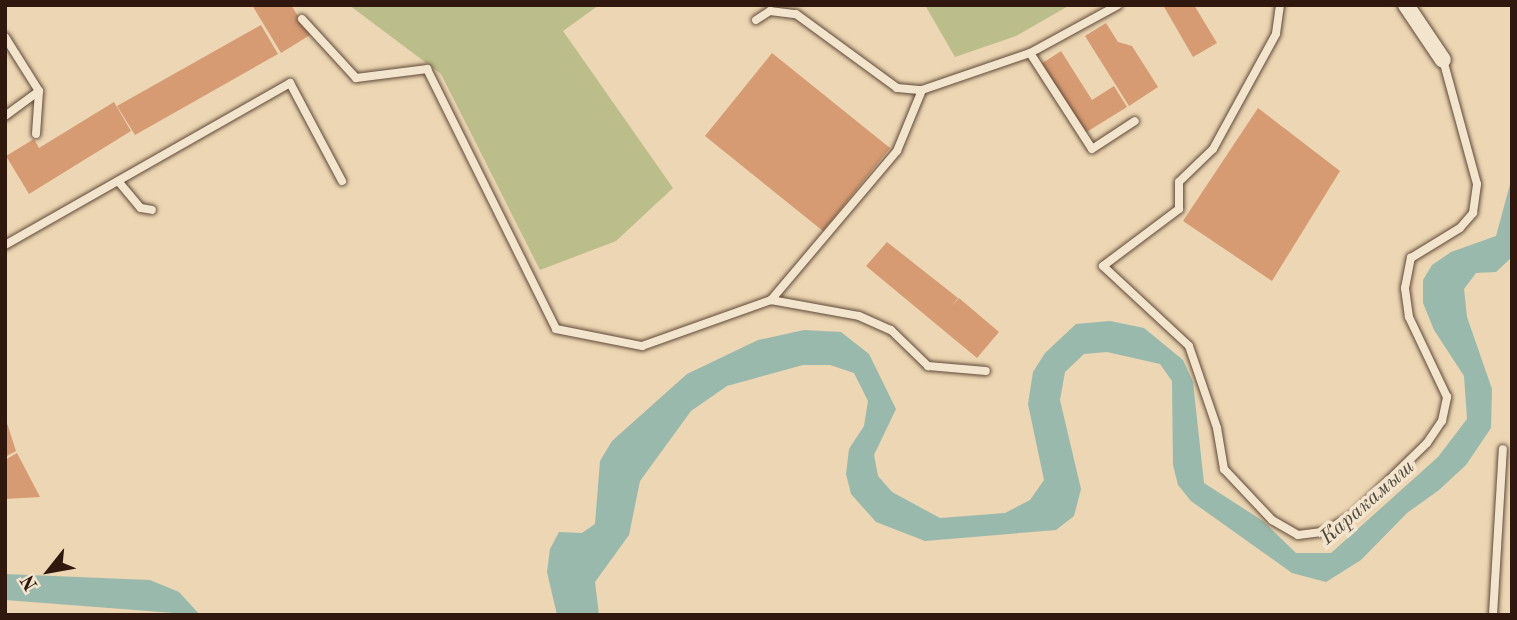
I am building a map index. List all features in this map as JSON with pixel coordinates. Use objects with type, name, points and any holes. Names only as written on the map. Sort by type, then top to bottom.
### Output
[{"type":"street","points":[[1406,5],[1443,60]]},
{"type":"lane","points":[[756,20],[770,11],[796,14],[897,88],[922,90],[1030,53],[1118,5]]},
{"type":"lane","points":[[1280,5],[1276,34],[1213,149],[1179,182],[1179,209],[1103,266],[1189,346],[1217,428],[1224,469],[1272,520],[1298,535],[1324,532],[1353,515],[1427,443],[1442,421],[1447,397],[1409,317],[1405,288],[1411,258],[1460,228],[1474,213],[1477,184],[1443,60]]},
{"type":"lane","points":[[302,19],[356,78],[427,69],[556,329],[642,346],[771,300],[859,316],[891,330],[929,366],[986,371]]},
{"type":"lane","points":[[5,37],[39,91],[36,134]]},
{"type":"lane","points":[[1030,53],[1091,149],[1135,121]]},
{"type":"lane","points":[[5,245],[290,83],[342,181]]},
{"type":"lane","points":[[771,300],[898,151],[922,90]]},
{"type":"lane","points":[[5,116],[39,91]]},
{"type":"lane","points":[[118,181],[141,208],[152,210]]},
{"type":"lane","points":[[1493,615],[1503,449]]},
{"type":"green space","points":[[349,5],[599,5],[563,31],[673,188],[616,241],[540,270],[441,74]]},
{"type":"green space","points":[[925,5],[1070,5],[1016,36],[955,57]]},
{"type":"shaded area","points":[[1512,177],[1512,257],[1496,272],[1476,273],[1464,289],[1467,317],[1492,389],[1491,428],[1466,465],[1439,490],[1407,513],[1361,560],[1326,582],[1292,573],[1191,501],[1178,485],[1173,465],[1172,381],[1160,364],[1107,352],[1084,354],[1065,372],[1060,400],[1081,489],[1074,516],[1056,530],[925,541],[876,522],[851,494],[846,474],[849,449],[864,426],[868,401],[854,373],[830,365],[803,365],[727,386],[691,411],[640,481],[629,535],[595,582],[599,615],[557,615],[547,572],[550,549],[559,532],[582,533],[595,524],[600,461],[612,441],[687,374],[758,340],[804,330],[841,332],[869,354],[896,409],[874,455],[878,476],[892,492],[940,518],[1005,513],[1030,500],[1044,480],[1028,404],[1033,372],[1045,353],[1076,324],[1110,321],[1144,328],[1183,360],[1193,382],[1204,483],[1263,521],[1296,553],[1331,553],[1438,457],[1467,419],[1464,376],[1434,330],[1423,303],[1423,280],[1432,265],[1451,252],[1496,236]]},
{"type":"shaded area","points":[[5,574],[150,580],[179,592],[200,615],[5,600]]},
{"type":"building","points":[[252,5],[291,5],[310,35],[281,53]]},
{"type":"building","points":[[1163,5],[1194,5],[1217,43],[1193,57]]},
{"type":"building","points":[[1106,23],[1118,42],[1132,46],[1158,87],[1129,106],[1085,36]]},
{"type":"building","points":[[261,25],[278,54],[135,135],[117,106]]},
{"type":"building","points":[[1061,51],[1092,100],[1114,86],[1127,107],[1085,133],[1041,64]]},
{"type":"building","points":[[772,53],[890,148],[823,231],[705,136]]},
{"type":"building","points":[[114,102],[131,131],[29,194],[6,156],[34,139],[39,148]]},
{"type":"building","points":[[1258,108],[1340,171],[1272,281],[1183,221]]},
{"type":"building","points":[[887,242],[958,298],[952,306],[959,298],[999,332],[977,358],[866,266]]},
{"type":"building","points":[[5,417],[16,451],[5,457]]},
{"type":"building","points":[[17,453],[40,497],[5,499],[5,460]]},
{"type":"water label","name":"Каракамыш","points":[[1368,503]]}]
